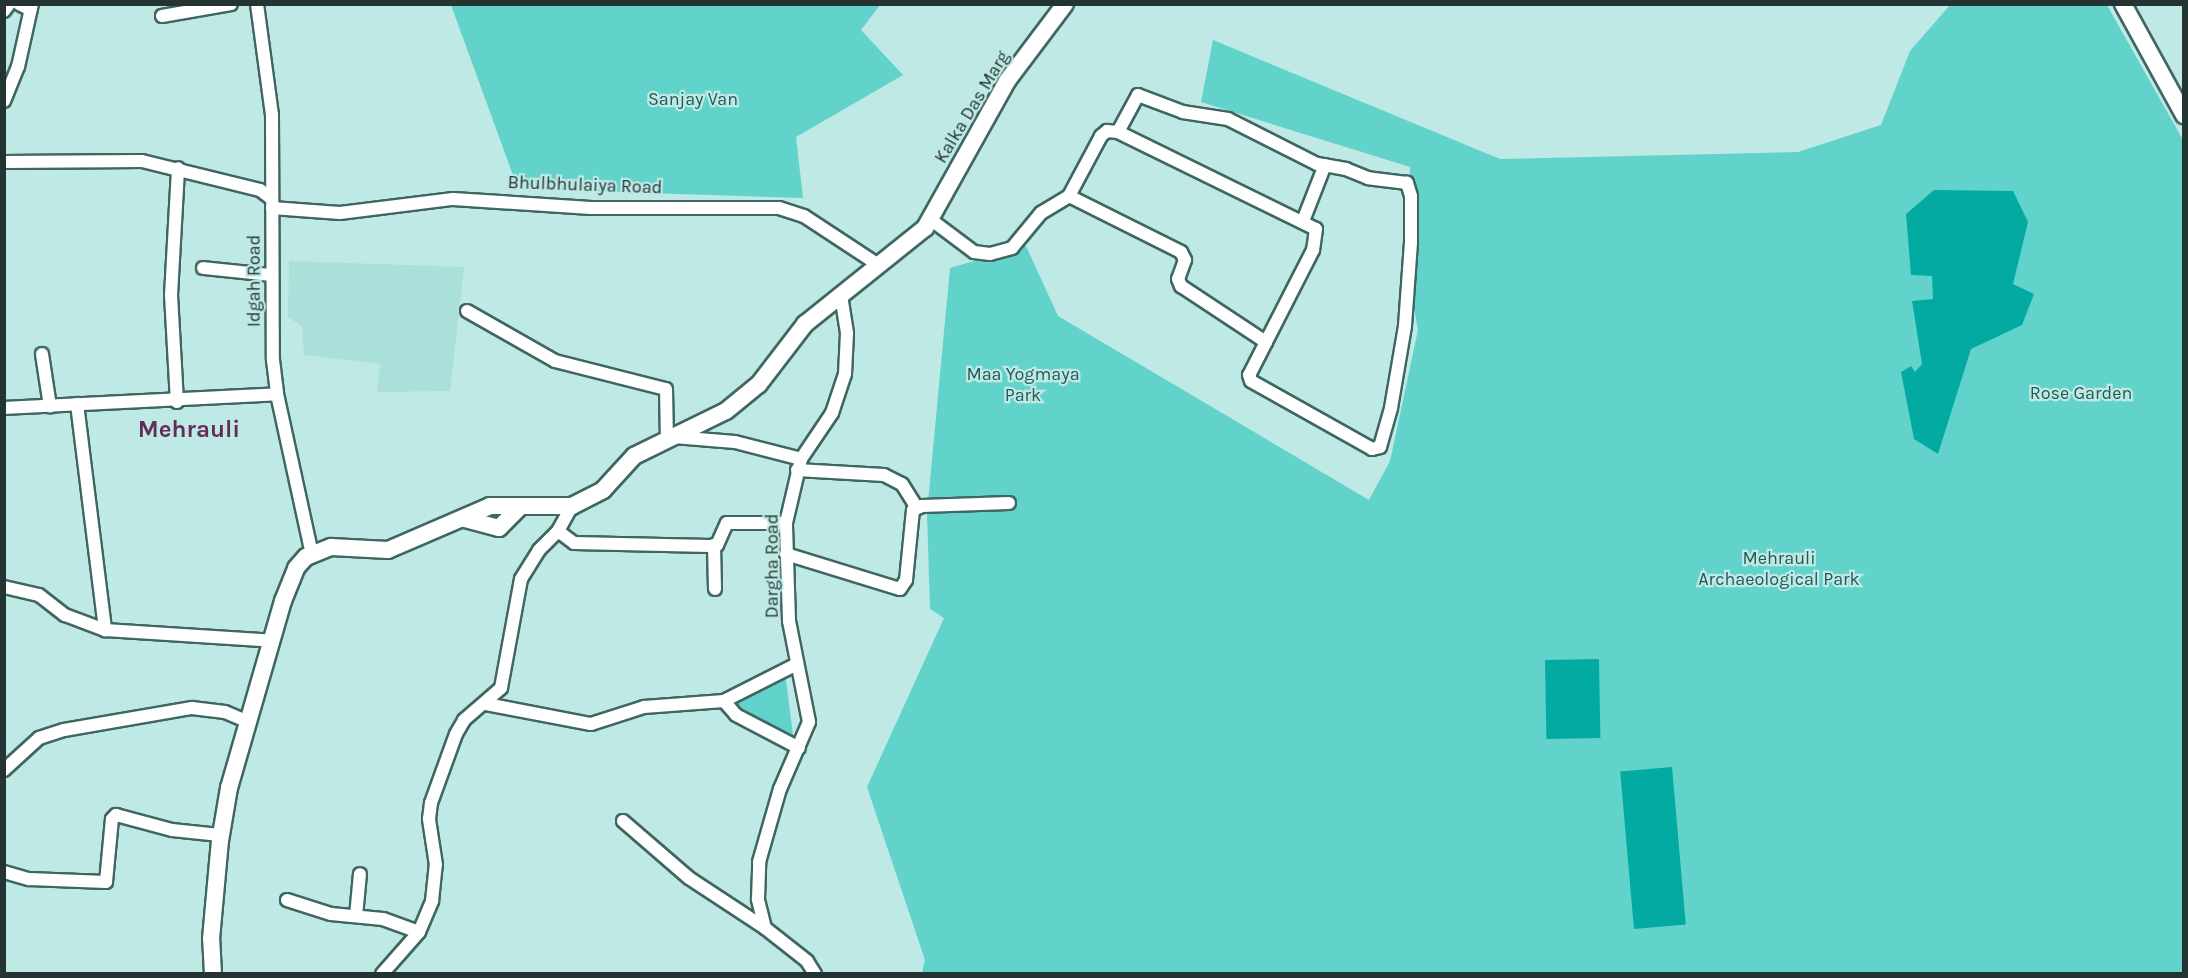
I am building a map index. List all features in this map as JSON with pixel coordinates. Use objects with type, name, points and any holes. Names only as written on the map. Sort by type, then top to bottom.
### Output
[{"type":"street","points":[[4,10],[9,4]]},
{"type":"street","points":[[162,16],[231,4]]},
{"type":"street","name":"Idgah Road","points":[[257,4],[272,115],[271,276],[277,394],[312,554]]},
{"type":"street","name":"Kalka Das Marg","points":[[880,266],[919,234],[930,219],[1007,81],[1065,4]]},
{"type":"street","points":[[2123,4],[2184,115]]},
{"type":"street","points":[[4,101],[18,67],[28,6]]},
{"type":"street","points":[[930,219],[967,249],[990,254],[1017,244],[1041,213],[1070,196],[1101,136],[1107,131],[1118,132],[1252,201],[1303,220],[1316,229],[1317,239],[1249,375],[1251,381],[1372,449],[1380,447],[1402,351],[1411,196],[1407,183],[1368,178],[1325,165],[1228,119],[1183,112],[1138,95],[1118,132]]},
{"type":"street","name":"Bhulbhulaiya Road","points":[[4,162],[117,160],[178,168],[207,180],[260,190],[272,203],[340,213],[453,199],[591,208],[779,207],[804,216],[880,266]]},
{"type":"street","points":[[1303,220],[1325,165]]},
{"type":"street","points":[[177,402],[171,296],[178,168]]},
{"type":"street","points":[[1070,196],[1181,252],[1185,260],[1178,279],[1181,286],[1266,342]]},
{"type":"street","points":[[213,974],[211,939],[220,835],[248,722],[289,583],[296,568],[312,554],[331,547],[388,550],[465,519],[490,506],[519,508],[572,506],[603,490],[634,456],[726,411],[759,384],[791,338],[841,294],[880,266]]},
{"type":"street","points":[[203,268],[271,276]]},
{"type":"street","name":"Dargha Road","points":[[765,928],[758,899],[759,862],[780,789],[800,748],[809,722],[795,664],[786,554],[786,523],[799,464],[832,414],[845,374],[847,333],[841,294]]},
{"type":"street","points":[[467,311],[555,361],[666,389],[671,439]]},
{"type":"street","points":[[42,354],[50,406]]},
{"type":"street","points":[[4,408],[177,402],[277,394]]},
{"type":"street","points":[[77,404],[105,630]]},
{"type":"street","points":[[671,439],[735,442],[799,464],[884,475],[902,484],[917,508]]},
{"type":"street","points":[[786,554],[900,589],[906,585],[912,514],[917,508],[1009,503]]},
{"type":"street","points":[[382,974],[419,932],[436,883],[431,803],[456,734],[464,720],[486,704],[504,678],[520,579],[538,550],[558,531],[572,506]]},
{"type":"street","points":[[465,519],[499,528],[519,508]]},
{"type":"street","points":[[716,589],[714,545],[727,523],[786,523]]},
{"type":"street","points":[[558,531],[574,543],[714,545]]},
{"type":"street","points":[[4,586],[39,595],[65,615],[105,630],[273,640]]},
{"type":"street","points":[[486,704],[591,724],[645,707],[724,701],[795,664]]},
{"type":"street","points":[[724,701],[736,715],[800,748]]},
{"type":"street","points":[[4,770],[39,738],[64,730],[192,708],[225,712],[248,722]]},
{"type":"street","points":[[4,872],[29,879],[106,882],[112,819],[116,815],[172,830],[220,835]]},
{"type":"street","points":[[623,821],[689,878],[765,928],[807,961],[815,974]]},
{"type":"street","points":[[356,916],[360,874]]},
{"type":"street","points":[[287,900],[331,914],[383,919],[419,932]]},
{"type":"shaded area","points":[[1934,190],[2013,191],[2028,222],[2013,284],[2034,294],[2022,325],[1971,349],[1938,454],[1914,439],[1901,372],[1911,366],[1915,372],[1922,364],[1912,301],[1933,299],[1932,276],[1911,275],[1906,214]]},
{"type":"shaded area","points":[[289,261],[464,267],[450,391],[377,392],[380,364],[304,355],[302,326],[288,317]]},
{"type":"shaded area","points":[[1599,659],[1600,738],[1546,739],[1545,660]]},
{"type":"shaded area","points":[[1672,767],[1686,924],[1634,929],[1620,772]]},
{"type":"green space","name":"Sanjay Van","points":[[451,5],[880,5],[861,30],[903,75],[796,137],[803,198],[518,189]]},
{"type":"green space","name":"Mehrauli Archaeological Park","points":[[1950,5],[2107,5],[2183,140],[2183,973],[922,973],[925,960],[867,787],[944,618],[930,609],[927,513],[950,268],[1026,246],[1058,316],[1369,500],[1390,461],[1418,330],[1407,271],[1410,167],[1201,102],[1213,40],[1500,159],[1798,152],[1881,125],[1910,51]]},
{"type":"green space","points":[[785,672],[794,743],[731,707],[734,696]]},
{"type":"district","name":"Mehrauli","points":[[189,430]]},
{"type":"park label","name":"Maa Yogmaya Park","points":[[1023,385]]},
{"type":"park label","name":"Rose Garden","points":[[2081,393]]}]
